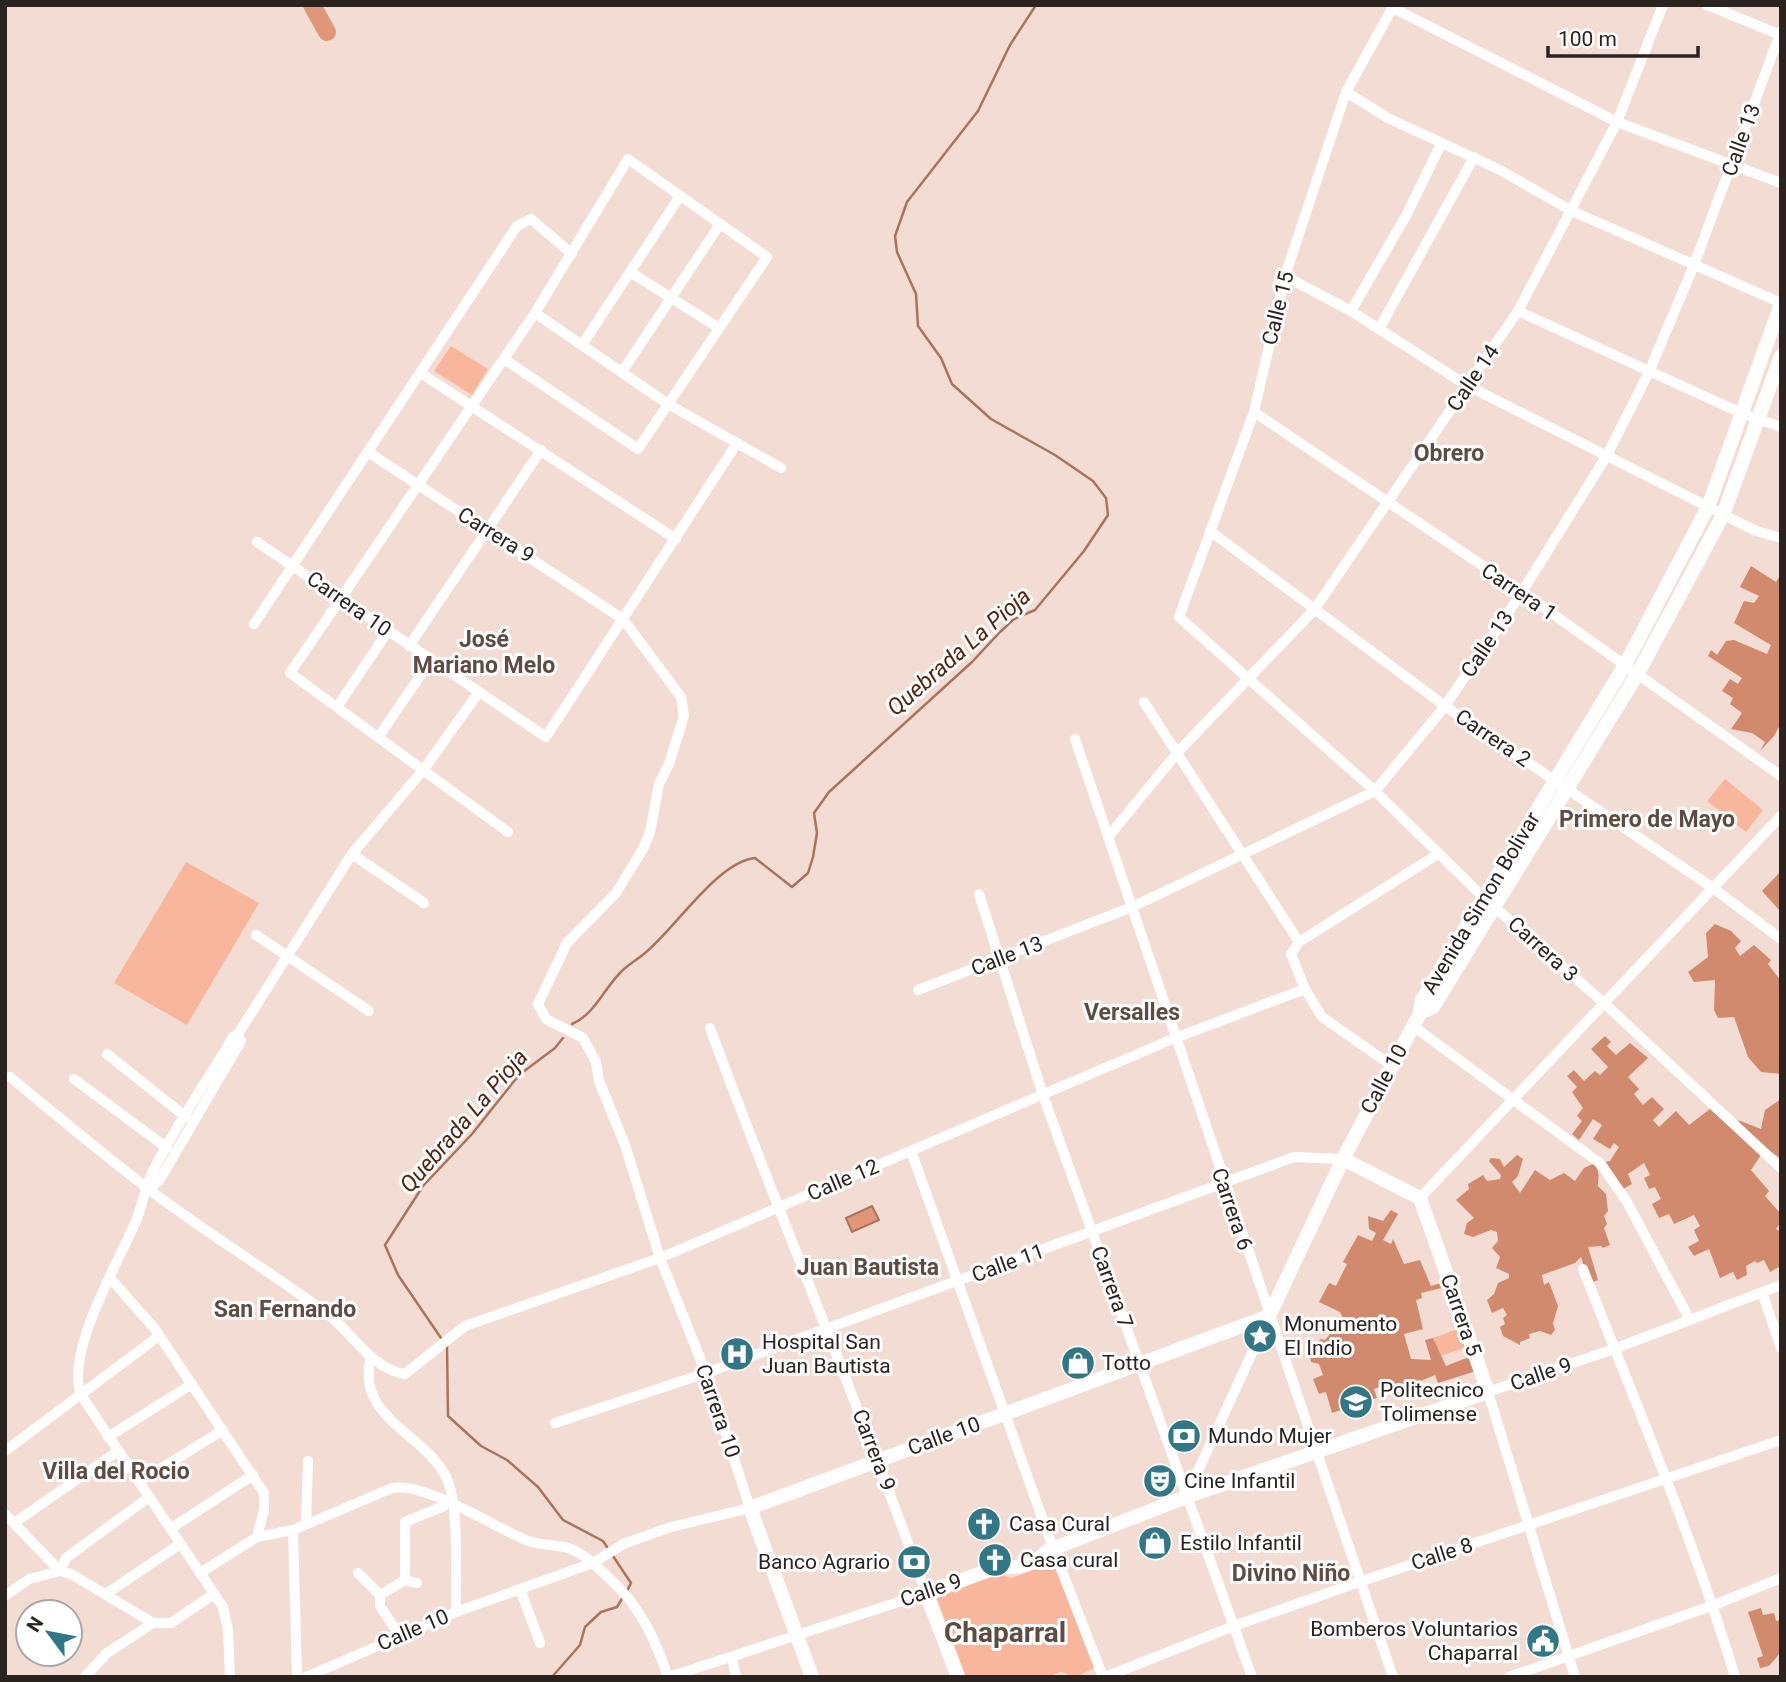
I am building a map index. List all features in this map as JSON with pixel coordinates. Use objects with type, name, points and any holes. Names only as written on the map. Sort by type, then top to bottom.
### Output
[{"type":"main road","name":"Avenida Simon Bolivar","points":[[1417,1020],[1433,1007],[1554,780],[1625,665],[1708,508],[1781,303]]},
{"type":"main road","name":"Avenida Simon Bolivar","points":[[1488,901],[1567,789],[1638,673],[1723,515],[1756,418],[1781,356]]},
{"type":"main road","name":"Calle 10","points":[[750,1508],[1269,1315],[1343,1159],[1417,1020]]},
{"type":"main road","points":[[1343,1159],[1420,1198]]},
{"type":"main road","name":"Carrera 5","points":[[1420,1198],[1488,1392]]},
{"type":"main road","name":"Calle 9","points":[[926,1593],[1001,1566],[1013,1569],[1041,1558],[1053,1548],[1186,1497],[1488,1392]]},
{"type":"main road","name":"Carrera 10","points":[[750,1508],[812,1677]]},
{"type":"main road","name":"Carrera 9","points":[[926,1593],[958,1677]]},
{"type":"street","name":"Calle 14","points":[[1108,837],[1178,752],[1314,610],[1468,386],[1518,311],[1572,211],[1617,122],[1663,5]]},
{"type":"street","points":[[1707,5],[1780,33]]},
{"type":"street","points":[[1394,7],[1617,122],[1781,183]]},
{"type":"street","name":"Calle 15","points":[[1179,617],[1254,412],[1285,276],[1346,92],[1394,7]]},
{"type":"street","name":"Calle 13","points":[[918,990],[999,961],[1132,907],[1375,792],[1445,706],[1522,592],[1606,457],[1649,372],[1694,265],[1780,33]]},
{"type":"street","points":[[1346,92],[1441,144],[1474,157],[1572,211],[1781,303]]},
{"type":"street","points":[[1351,312],[1407,214],[1441,144]]},
{"type":"street","points":[[1379,329],[1474,157]]},
{"type":"street","points":[[504,359],[638,449],[767,257],[628,159],[535,313],[290,673],[508,832]]},
{"type":"street","points":[[582,345],[680,196]]},
{"type":"street","points":[[254,624],[422,374],[517,226],[531,219],[572,254]]},
{"type":"street","points":[[622,372],[720,224]]},
{"type":"street","points":[[630,272],[719,328]]},
{"type":"street","points":[[1285,276],[1351,312],[1468,386],[1708,508],[1756,531],[1781,538]]},
{"type":"street","points":[[1518,311],[1741,413],[1781,427]]},
{"type":"street","points":[[535,313],[668,404],[781,468]]},
{"type":"street","points":[[422,374],[676,539]]},
{"type":"street","name":"Carrera 1","points":[[1254,412],[1388,505],[1522,592],[1781,776]]},
{"type":"street","points":[[623,619],[737,443]]},
{"type":"street","points":[[409,646],[541,450]]},
{"type":"street","name":"Carrera 9","points":[[368,452],[623,619]]},
{"type":"street","name":"Carrera 2","points":[[1210,531],[1445,706],[1713,888],[1781,939]]},
{"type":"street","name":"Carrera 10","points":[[257,542],[546,737],[623,619],[681,697],[684,716],[659,784],[650,832],[643,849],[616,893],[567,943],[538,1004],[546,1019],[583,1038],[596,1062],[599,1081],[625,1145],[660,1258],[706,1373],[750,1508]]},
{"type":"street","name":"Carrera 3","points":[[1179,617],[1375,792],[1438,855],[1604,1003],[1781,1168]]},
{"type":"street","points":[[337,707],[388,631]]},
{"type":"street","points":[[379,736],[431,660]]},
{"type":"street","points":[[230,1677],[228,1630],[223,1607],[81,1395],[76,1383],[77,1365],[94,1312],[111,1279],[150,1178],[233,1037],[239,1034],[352,853],[424,769],[480,692]]},
{"type":"street","points":[[1144,702],[1299,942]]},
{"type":"street","name":"Carrera 6","points":[[1075,739],[1223,1183],[1393,1677]]},
{"type":"street","points":[[1420,1198],[1781,816]]},
{"type":"street","points":[[352,853],[424,903]]},
{"type":"street","points":[[1391,1065],[1322,1017],[1305,989],[1291,954],[1299,942],[1438,855]]},
{"type":"street","name":"Carrera 7","points":[[979,894],[1043,1095],[1252,1677]]},
{"type":"street","points":[[256,935],[369,1011]]},
{"type":"street","name":"Calle 12","points":[[371,1356],[388,1368],[405,1374],[425,1361],[450,1335],[493,1316],[660,1258],[1175,1038],[1305,989]]},
{"type":"street","points":[[1417,1020],[1512,1101],[1601,1164],[1627,1202],[1690,1320]]},
{"type":"street","name":"Carrera 9","points":[[710,1028],[777,1210],[828,1328],[879,1460],[926,1593]]},
{"type":"street","points":[[148,1189],[159,1181],[241,1041],[239,1034]]},
{"type":"street","points":[[107,1054],[186,1117]]},
{"type":"street","points":[[10,1077],[148,1189],[336,1321],[371,1356],[367,1372],[371,1396],[384,1415],[434,1457],[448,1479],[456,1612]]},
{"type":"street","points":[[74,1079],[167,1149]]},
{"type":"street","points":[[911,1151],[960,1281],[1053,1548],[1104,1677]]},
{"type":"street","name":"Calle 11","points":[[555,1423],[706,1373],[1294,1157],[1343,1159]]},
{"type":"street","points":[[1583,1269],[1666,1476],[1713,1605],[1735,1677]]},
{"type":"street","points":[[111,1279],[159,1336],[253,1475],[265,1500],[257,1537]]},
{"type":"street","name":"Calle 9","points":[[1488,1392],[1614,1349],[1781,1285]]},
{"type":"street","points":[[1762,1292],[1781,1348]]},
{"type":"street","points":[[1186,1497],[1269,1315]]},
{"type":"street","points":[[5,1451],[159,1336]]},
{"type":"street","points":[[108,1437],[192,1384]]},
{"type":"street","name":"Carrera 5","points":[[1488,1392],[1531,1525],[1575,1677]]},
{"type":"street","points":[[139,1482],[223,1430]]},
{"type":"street","name":"Calle 8","points":[[1104,1677],[1234,1626],[1362,1581],[1531,1525],[1666,1476],[1781,1440]]},
{"type":"street","points":[[60,1571],[9,1519],[118,1451]]},
{"type":"street","points":[[306,1524],[308,1461]]},
{"type":"street","points":[[170,1529],[253,1475]]},
{"type":"street","points":[[200,1573],[257,1537],[293,1530],[404,1486],[449,1503],[528,1541],[569,1548],[593,1563],[614,1582],[638,1611],[655,1640],[669,1677]]},
{"type":"street","points":[[60,1571],[66,1558],[149,1497]]},
{"type":"street","points":[[405,1580],[405,1522],[449,1503]]},
{"type":"street","name":"Calle 10","points":[[306,1677],[456,1612],[593,1563],[623,1544],[671,1527],[750,1508]]},
{"type":"street","points":[[293,1530],[297,1677]]},
{"type":"street","points":[[106,1594],[180,1544]]},
{"type":"street","points":[[5,1596],[29,1579],[60,1571],[71,1574],[153,1623],[171,1623],[214,1594]]},
{"type":"street","points":[[358,1573],[380,1595],[380,1606],[400,1636]]},
{"type":"street","points":[[1508,1677],[1713,1605],[1781,1578]]},
{"type":"street","points":[[380,1595],[405,1580],[417,1583]]},
{"type":"street","points":[[520,1589],[540,1643]]},
{"type":"street","name":"Calle 9","points":[[669,1677],[926,1593]]},
{"type":"street","points":[[85,1677],[107,1653],[153,1623]]},
{"type":"street","points":[[732,1658],[736,1677]]},
{"type":"shaded area","points":[[451,346],[488,369],[472,395],[434,371]]},
{"type":"shaded area","points":[[1751,566],[1776,582],[1781,574],[1781,723],[1774,736],[1760,751],[1765,742],[1752,733],[1731,729],[1742,713],[1730,704],[1733,698],[1722,691],[1730,679],[1738,684],[1742,678],[1708,656],[1711,650],[1717,655],[1726,641],[1734,640],[1767,654],[1771,645],[1734,623],[1744,601],[1754,603],[1759,596],[1740,587]]},
{"type":"shaded area","points":[[1725,779],[1763,810],[1746,832],[1707,801]]},
{"type":"shaded area","points":[[186,862],[259,903],[187,1025],[114,983]]},
{"type":"shaded area","points":[[1781,871],[1781,912],[1762,891]]},
{"type":"shaded area","points":[[1715,924],[1731,931],[1741,941],[1735,948],[1740,956],[1754,945],[1771,960],[1768,964],[1781,981],[1781,1074],[1761,1072],[1748,1057],[1734,1017],[1718,1018],[1714,1010],[1715,980],[1694,982],[1688,972],[1708,957],[1706,933]]},
{"type":"shaded area","points":[[1605,1036],[1611,1042],[1607,1046],[1616,1055],[1630,1043],[1648,1058],[1628,1077],[1639,1089],[1634,1094],[1643,1105],[1652,1097],[1664,1109],[1653,1120],[1659,1127],[1676,1111],[1689,1125],[1710,1109],[1761,1155],[1751,1170],[1769,1191],[1765,1196],[1781,1214],[1781,1222],[1776,1229],[1781,1232],[1781,1266],[1770,1272],[1764,1260],[1757,1263],[1755,1261],[1746,1266],[1747,1275],[1737,1280],[1733,1272],[1720,1278],[1709,1249],[1694,1256],[1688,1247],[1699,1241],[1694,1230],[1700,1226],[1694,1215],[1674,1224],[1669,1214],[1659,1218],[1652,1204],[1661,1199],[1655,1187],[1649,1189],[1644,1178],[1650,1175],[1644,1163],[1628,1174],[1632,1184],[1623,1189],[1605,1162],[1610,1161],[1619,1147],[1614,1143],[1610,1149],[1593,1139],[1602,1125],[1593,1119],[1579,1140],[1572,1134],[1582,1121],[1577,1116],[1583,1108],[1572,1092],[1577,1087],[1567,1076],[1574,1070],[1584,1081],[1595,1071],[1600,1075],[1608,1067],[1591,1049]]},
{"type":"shaded area","points":[[1781,1099],[1781,1159],[1744,1132],[1738,1120],[1761,1129],[1765,1110]]},
{"type":"shaded area","points":[[1517,1155],[1523,1159],[1518,1176],[1512,1182],[1520,1193],[1535,1170],[1550,1180],[1564,1173],[1575,1181],[1584,1168],[1593,1164],[1598,1172],[1598,1186],[1606,1194],[1608,1211],[1604,1216],[1607,1224],[1604,1228],[1610,1245],[1603,1248],[1588,1247],[1598,1280],[1589,1284],[1581,1257],[1575,1263],[1542,1275],[1544,1285],[1549,1282],[1558,1306],[1553,1323],[1555,1330],[1551,1335],[1540,1331],[1529,1334],[1530,1338],[1520,1342],[1520,1345],[1503,1336],[1500,1327],[1505,1324],[1503,1318],[1507,1315],[1503,1308],[1492,1313],[1487,1300],[1494,1294],[1498,1283],[1509,1278],[1509,1274],[1496,1268],[1500,1257],[1492,1248],[1498,1241],[1497,1232],[1491,1230],[1473,1237],[1464,1234],[1467,1223],[1474,1218],[1456,1200],[1469,1189],[1468,1184],[1483,1175],[1487,1181],[1500,1179],[1501,1175],[1489,1161],[1491,1158],[1500,1159],[1504,1167]]},
{"type":"shaded area","points":[[872,1206],[879,1220],[852,1232],[846,1218]]},
{"type":"shaded area","points":[[1391,1210],[1398,1214],[1383,1240],[1391,1244],[1393,1239],[1404,1264],[1420,1260],[1431,1286],[1444,1282],[1446,1287],[1421,1293],[1422,1298],[1416,1300],[1423,1329],[1404,1334],[1411,1359],[1431,1360],[1425,1340],[1433,1338],[1446,1366],[1469,1357],[1477,1378],[1473,1372],[1438,1383],[1435,1375],[1416,1383],[1417,1389],[1394,1394],[1390,1384],[1374,1389],[1377,1398],[1332,1413],[1326,1392],[1319,1394],[1313,1379],[1323,1375],[1319,1364],[1311,1362],[1309,1349],[1321,1339],[1325,1340],[1343,1318],[1340,1312],[1319,1302],[1329,1283],[1336,1286],[1347,1264],[1343,1262],[1358,1235],[1372,1241],[1376,1233],[1369,1229],[1368,1216],[1383,1221]]},
{"type":"shaded area","points":[[1460,1328],[1466,1347],[1441,1356],[1433,1338]]},
{"type":"shaded area","points":[[1053,1562],[1094,1668],[1076,1677],[1061,1672],[1047,1677],[966,1677],[937,1598],[997,1574],[1012,1578]]},
{"type":"shaded area","points":[[1761,1608],[1763,1615],[1774,1613],[1776,1621],[1781,1620],[1781,1652],[1769,1666],[1760,1668],[1757,1658],[1763,1656],[1748,1612]]},
{"type":"waterway","points":[[312,5],[327,32]]},
{"type":"waterway","name":"Quebrada La Pioja","points":[[572,1024],[587,1014],[623,970],[657,942],[711,883],[726,871],[755,858],[792,887],[808,873],[817,833],[814,813],[829,792],[972,662],[1014,619],[1035,610],[1084,551],[1108,515],[1106,498],[1093,481],[1055,455],[991,419],[952,384],[941,358],[918,326],[916,294],[897,252],[895,236],[907,202],[978,111],[1010,45],[1036,5]]},
{"type":"waterway","name":"Quebrada La Pioja","points":[[443,1341],[398,1275],[385,1245],[423,1186],[472,1134],[519,1075],[555,1048],[563,1038]]},
{"type":"waterway","name":"Quebrada La Pioja","points":[[447,1346],[448,1416],[481,1446],[507,1460],[538,1487],[563,1520],[603,1541],[609,1550]]},
{"type":"waterway","name":"Quebrada La Pioja","points":[[613,1556],[631,1583],[627,1591]]},
{"type":"waterway","name":"Quebrada La Pioja","points":[[552,1677],[580,1645],[585,1627],[601,1612],[617,1607],[623,1597]]},
{"type":"place","name":"Monumento El Indio","points":[[1260,1336]]},
{"type":"place","name":"Hospital San Juan Bautista","points":[[737,1354]]},
{"type":"place","name":"Totto","points":[[1078,1363]]},
{"type":"place","name":"Politecnico Tolimense","points":[[1356,1402]]},
{"type":"place","name":"Mundo Mujer","points":[[1184,1436]]},
{"type":"place","name":"Cine Infantil","points":[[1160,1481]]},
{"type":"place","name":"Casa Cural","points":[[984,1524]]},
{"type":"place","name":"Estilo Infantil","points":[[1155,1543]]},
{"type":"place","name":"Casa cural","points":[[995,1560]]},
{"type":"place","name":"Banco Agrario","points":[[914,1562]]},
{"type":"place","name":"Bomberos Voluntarios Chaparral","points":[[1543,1641]]},
{"type":"district","name":"Obrero","points":[[1449,453]]},
{"type":"district","name":"José Mariano Melo","points":[[484,652]]},
{"type":"district","name":"Primero de Mayo","points":[[1647,819]]},
{"type":"district","name":"Versalles","points":[[1132,1012]]},
{"type":"district","name":"Juan Bautista","points":[[868,1267]]},
{"type":"district","name":"San Fernando","points":[[285,1309]]},
{"type":"district","name":"Villa del Rocio","points":[[116,1471]]},
{"type":"district","name":"Divino Niño","points":[[1291,1573]]},
{"type":"district","name":"Chaparral","points":[[1005,1632]]}]
